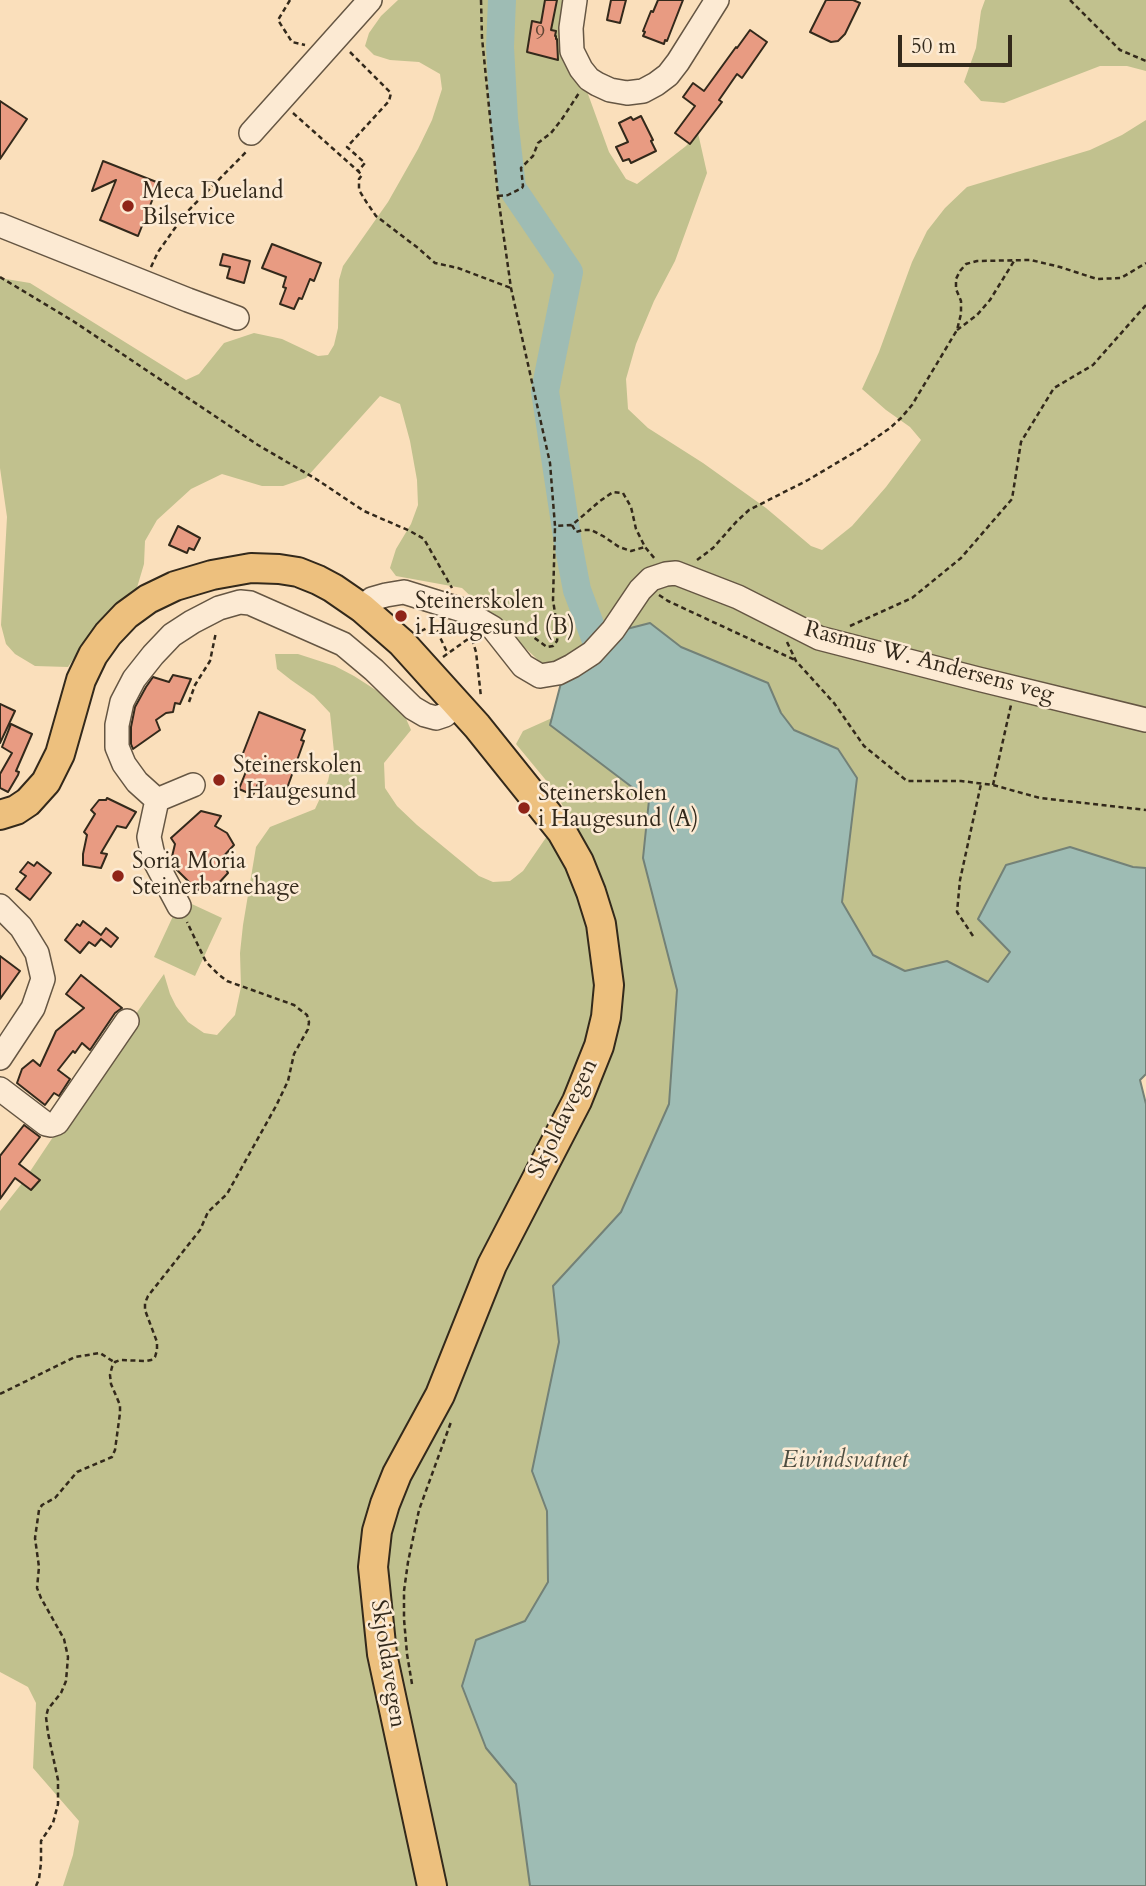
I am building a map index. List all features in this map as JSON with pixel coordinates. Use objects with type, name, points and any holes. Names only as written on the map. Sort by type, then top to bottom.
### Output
[{"type":"main road","name":"Skjoldavegen","points":[[0,815],[16,810],[28,802],[46,782],[60,754],[81,680],[93,655],[125,615],[148,599],[176,586],[212,575],[251,568],[279,569],[298,572],[367,603],[402,643],[469,700],[562,832],[591,891],[601,924],[609,985],[606,1017],[589,1075],[492,1265],[440,1395],[397,1474],[377,1531],[373,1567],[382,1654],[432,1886]]},
{"type":"street","points":[[251,140],[370,0]]},
{"type":"street","points":[[575,0],[571,28],[572,51],[581,69],[589,79],[610,90],[627,93],[643,91],[668,75],[718,0]]},
{"type":"street","points":[[0,225],[237,318]]},
{"type":"street","points":[[367,603],[386,595],[404,592],[462,610],[493,628],[523,666],[540,676],[558,673],[592,653],[651,579],[676,576]]},
{"type":"street","name":"Rasmus W. Andersens veg","points":[[676,576],[738,597],[819,638],[1146,720]]},
{"type":"street","points":[[157,800],[124,764],[117,747],[117,725],[122,702],[134,679],[172,635],[219,608],[240,602],[250,603],[343,644],[413,708],[425,715],[436,718],[445,715],[469,700]]},
{"type":"street","points":[[157,800],[193,785]]},
{"type":"street","points":[[157,800],[149,837],[156,863],[179,905]]},
{"type":"street","points":[[0,895],[25,914]]},
{"type":"street","points":[[0,906],[22,927],[37,953],[43,979],[33,1009],[0,1058]]},
{"type":"street","points":[[0,1089],[46,1124],[57,1123],[127,1021]]},
{"type":"path","points":[[290,0],[278,20],[292,42],[325,51],[344,47],[391,93],[389,101],[347,147],[365,163],[358,171]]},
{"type":"path","points":[[481,0],[482,38],[498,196],[511,288],[550,463],[555,526],[553,600],[557,641],[547,648],[513,622],[494,618],[484,623]]},
{"type":"path","points":[[1070,0],[1120,50],[1146,61]]},
{"type":"path","points":[[498,196],[508,195],[522,188],[521,168],[533,156],[538,143],[551,133],[562,119],[589,79]]},
{"type":"path","points":[[293,114],[362,175],[359,179],[359,190],[376,216],[435,263],[458,268],[511,288]]},
{"type":"path","points":[[144,283],[158,252],[185,214],[251,140]]},
{"type":"path","points":[[555,526],[572,525],[613,492],[623,493],[631,507],[636,529],[645,547],[676,576],[713,548],[749,510],[808,480],[860,449],[896,423],[912,405],[957,330],[961,301],[956,289],[956,279],[966,264],[977,261],[1031,260],[1097,279],[1121,278],[1146,263]]},
{"type":"path","points":[[957,330],[977,315],[990,300],[1014,261]]},
{"type":"path","points":[[0,277],[73,321],[258,445],[364,511],[424,539],[462,610]]},
{"type":"path","points":[[819,638],[912,598],[961,558],[1012,499],[1021,442],[1054,388],[1093,365],[1146,305]]},
{"type":"path","points":[[572,525],[576,532],[591,530],[631,551],[645,547]]},
{"type":"path","points":[[644,586],[668,601],[796,661]]},
{"type":"path","points":[[189,702],[195,685],[210,661],[219,608]]},
{"type":"path","points":[[772,615],[796,661],[834,703],[864,746],[907,781],[961,780],[993,785],[1040,798],[1146,810]]},
{"type":"path","points":[[418,634],[427,628],[437,631],[448,654]]},
{"type":"path","points":[[443,657],[468,639],[472,639],[475,652],[469,700]]},
{"type":"path","points":[[993,785],[1016,688]]},
{"type":"path","points":[[973,936],[957,912],[960,880],[981,783]]},
{"type":"path","points":[[36,1886],[41,1863],[41,1841],[53,1823],[58,1804],[58,1780],[46,1717],[48,1709],[61,1693],[66,1681],[68,1657],[64,1639],[37,1588],[39,1567],[35,1538],[39,1510],[42,1505],[55,1498],[76,1472],[112,1457],[120,1413],[110,1375],[115,1362],[127,1359],[146,1361],[155,1357],[157,1342],[145,1310],[148,1296],[200,1230],[208,1212],[228,1194],[276,1106],[288,1081],[294,1054],[308,1029],[307,1015],[293,1004],[227,981],[218,974],[206,962],[179,905]]},
{"type":"path","points":[[0,1394],[75,1357],[100,1353],[115,1362]]},
{"type":"green space","points":[[398,0],[567,0],[584,83],[609,152],[626,179],[637,184],[686,146],[698,133],[707,173],[675,261],[636,344],[626,379],[628,409],[648,428],[766,508],[811,546],[822,550],[852,526],[886,487],[921,440],[910,427],[862,389],[927,231],[945,208],[967,187],[1090,150],[1146,120],[1146,868],[1133,867],[1011,952],[987,983],[947,961],[905,971],[873,955],[842,902],[857,778],[839,749],[794,730],[781,713],[768,683],[681,647],[650,623],[557,678],[462,588],[396,576],[390,568],[396,549],[411,524],[418,505],[417,480],[400,404],[380,396],[306,478],[283,486],[262,486],[222,474],[191,489],[157,520],[145,541],[144,564],[136,591],[113,609],[86,640],[68,667],[35,666],[15,654],[6,644],[1,625],[7,517],[0,468],[0,278],[30,283],[186,380],[199,374],[224,343],[254,333],[282,339],[318,356],[328,355],[334,345],[338,328],[339,280],[343,266],[388,202],[418,149],[432,120],[442,89],[440,74],[419,62],[390,60],[374,55],[365,46],[369,33],[381,16]]},
{"type":"green space","points":[[985,0],[1146,0],[1146,71],[1127,66],[1100,66],[1004,103],[981,101],[964,82],[976,48]]},
{"type":"green space","points":[[275,654],[298,654],[335,666],[382,694],[404,714],[411,730],[384,763],[385,788],[397,806],[417,825],[479,876],[493,882],[510,881],[523,871],[565,810],[554,790],[516,744],[523,731],[552,718],[550,725],[649,800],[643,858],[677,990],[669,1104],[621,1212],[553,1286],[559,1342],[532,1471],[547,1510],[548,1582],[525,1621],[476,1640],[486,1748],[516,1784],[530,1886],[63,1886],[73,1855],[79,1821],[33,1768],[36,1703],[28,1687],[0,1672],[0,1211],[23,1182],[73,1103],[164,974],[176,1006],[188,1022],[204,1033],[217,1035],[235,1015],[241,987],[243,925],[256,847],[270,827],[315,809],[328,781],[334,752],[330,713],[314,696],[277,669]]},
{"type":"green space","points":[[181,899],[222,918],[195,976],[154,957]]},
{"type":"water","name":"Eivindsvatnet","points":[[650,623],[681,647],[768,683],[781,713],[794,730],[838,749],[857,778],[842,902],[873,955],[905,971],[947,961],[988,982],[1010,952],[978,919],[1006,865],[1070,847],[1133,867],[1146,868],[1146,1074],[1140,1080],[1146,1104],[1146,1886],[530,1886],[516,1784],[486,1748],[462,1686],[476,1640],[525,1621],[548,1582],[547,1511],[532,1471],[559,1342],[553,1286],[621,1212],[669,1104],[677,990],[643,858],[649,800],[550,725],[561,683],[615,632]]},
{"type":"building","points":[[545,0],[557,0],[551,30],[556,31],[558,60],[527,52],[532,21],[541,23]]},
{"type":"building","points":[[611,0],[626,0],[620,23],[607,20]]},
{"type":"building","points":[[658,0],[683,0],[664,44],[643,36],[651,11],[653,12]]},
{"type":"building","points":[[826,0],[853,0],[860,3],[845,34],[838,41],[831,42],[810,32]]},
{"type":"building","points":[[750,30],[767,42],[742,78],[737,74],[719,100],[722,102],[690,144],[675,133],[695,106],[683,97],[693,83],[704,91]]},
{"type":"building","points":[[0,101],[27,119],[0,159]]},
{"type":"building","points":[[641,116],[656,151],[631,163],[629,159],[623,161],[616,147],[628,142],[619,123]]},
{"type":"building","points":[[103,161],[159,183],[138,236],[100,220],[116,180],[92,191]]},
{"type":"building","points":[[272,244],[321,263],[314,281],[310,279],[302,299],[299,298],[294,309],[280,304],[286,288],[283,287],[286,277],[262,268]]},
{"type":"building","points":[[223,254],[250,261],[244,283],[227,278],[230,267],[220,265]]},
{"type":"building","points":[[178,526],[200,538],[194,550],[189,548],[187,553],[169,545]]},
{"type":"building","points":[[173,675],[191,679],[180,704],[175,703],[173,712],[156,720],[160,730],[133,749],[131,727],[135,707],[153,677],[169,682]]},
{"type":"building","points":[[0,704],[15,711],[0,743]]},
{"type":"building","points":[[259,712],[305,730],[301,740],[304,741],[285,794],[258,784],[253,795],[239,789],[249,764],[240,761]]},
{"type":"building","points":[[11,724],[32,734],[16,771],[19,772],[18,775],[8,792],[0,788],[0,774],[12,753],[2,747]]},
{"type":"building","points":[[107,798],[136,812],[126,828],[117,826],[101,853],[107,854],[101,868],[83,865],[87,835],[84,832],[95,814],[91,810],[99,800]]},
{"type":"building","points":[[201,811],[221,816],[215,826],[227,833],[234,845],[221,859],[228,873],[217,885],[197,890],[171,861],[175,844],[171,838]]},
{"type":"building","points":[[28,862],[34,866],[37,862],[51,873],[30,900],[16,889],[26,876],[20,872]]},
{"type":"building","points":[[83,921],[101,935],[106,928],[118,938],[111,947],[101,939],[95,946],[89,942],[80,953],[65,940],[77,924],[80,926]]},
{"type":"building","points":[[0,956],[20,971],[0,999]]},
{"type":"building","points":[[81,975],[122,1008],[115,1013],[90,1050],[82,1043],[75,1053],[73,1051],[58,1070],[70,1079],[59,1096],[54,1093],[45,1105],[17,1083],[22,1069],[33,1060],[40,1066],[56,1031],[84,1008],[66,994]]},
{"type":"building","points":[[24,1125],[40,1137],[19,1164],[40,1180],[31,1190],[15,1178],[0,1199],[0,1156]]},
{"type":"waterway","points":[[502,0],[500,47],[504,119],[512,188],[569,272],[545,391],[577,590],[597,643]]},
{"type":"place","name":"Meca Dueland Bilservice","points":[[128,206]]},
{"type":"place","name":"Steinerskolen i Haugesund (B)","points":[[401,616]]},
{"type":"place","name":"Steinerskolen i Haugesund","points":[[219,780]]},
{"type":"place","name":"Steinerskolen i Haugesund (A)","points":[[524,808]]},
{"type":"place","name":"Soria Moria Steinerbarnehage","points":[[118,876]]}]
